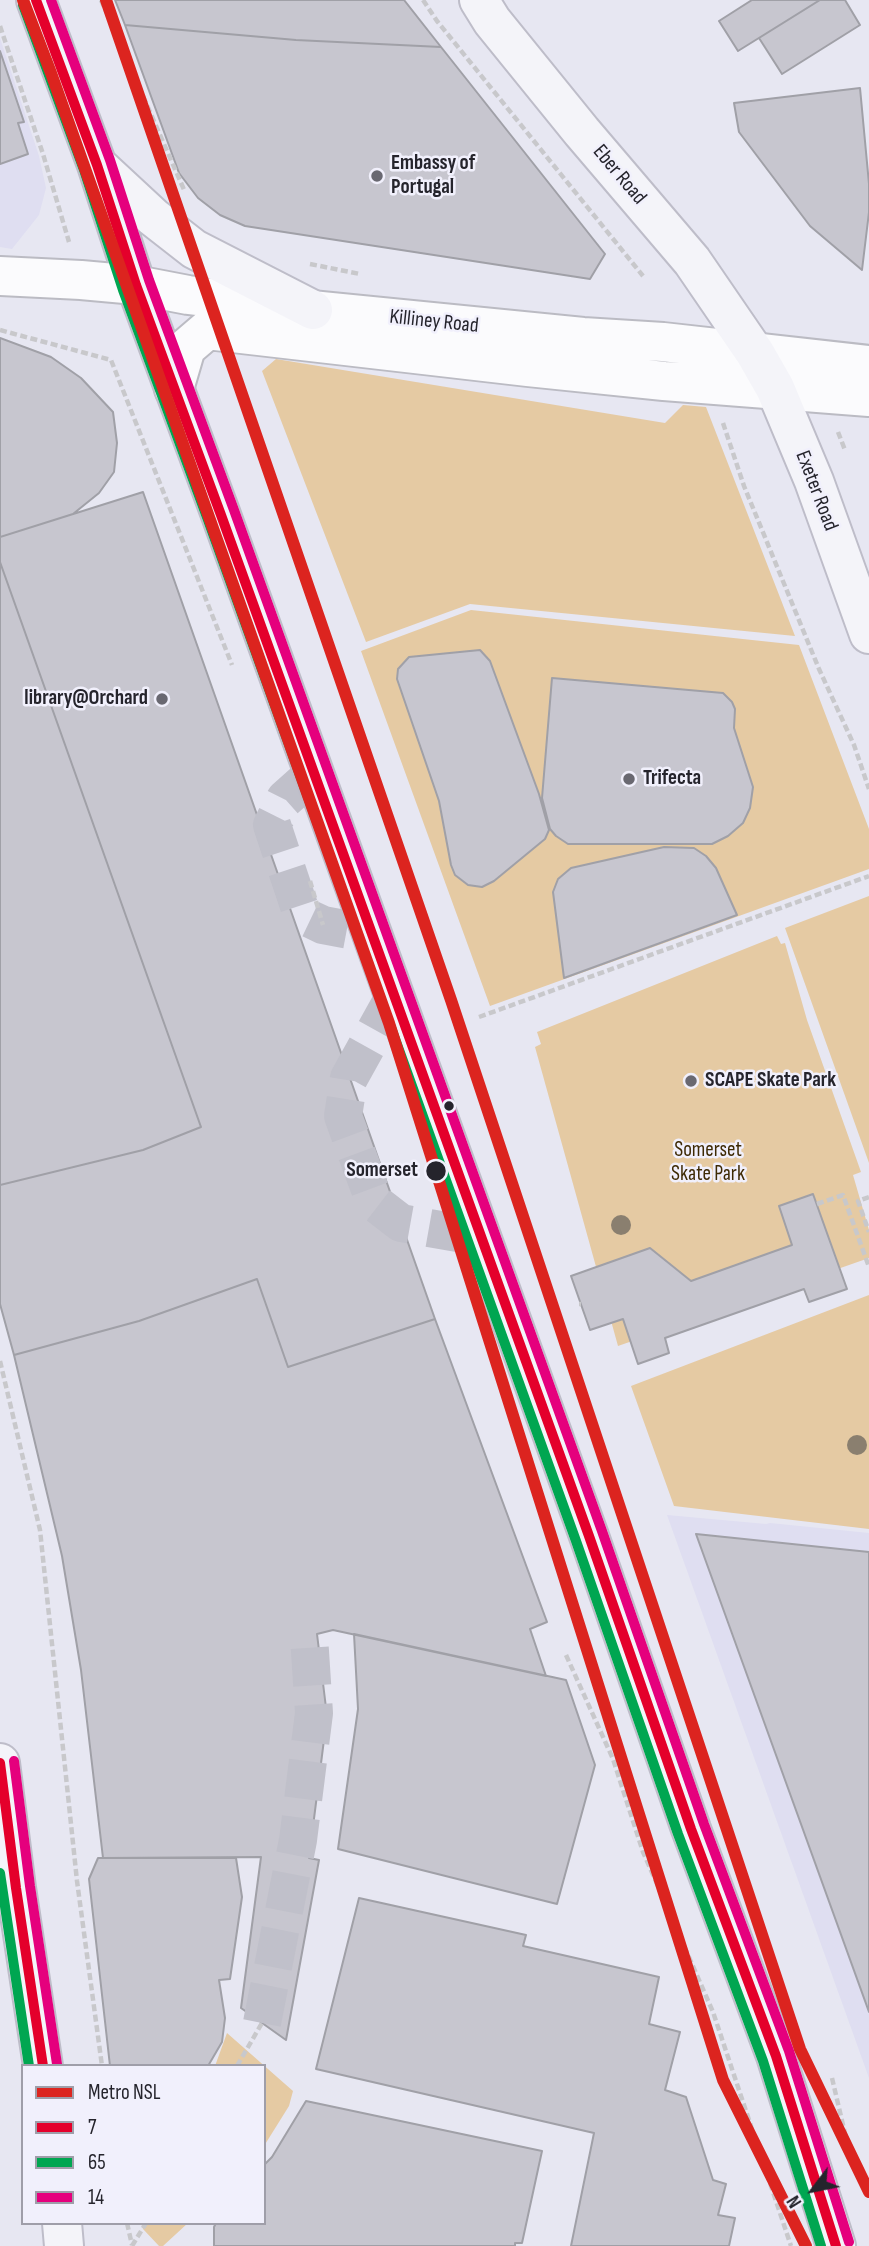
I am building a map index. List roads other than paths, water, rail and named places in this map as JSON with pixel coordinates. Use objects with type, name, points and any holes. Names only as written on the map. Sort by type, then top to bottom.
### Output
[{"type":"main road","points":[[36,0],[97,165],[136,285],[589,1536],[686,1816],[776,2056],[836,2246]]},
{"type":"main road","name":"Eber Road","points":[[479,0],[492,21],[582,132],[692,261],[755,353]]},
{"type":"main road","points":[[97,165],[153,217],[194,249],[313,310]]},
{"type":"main road","name":"Exeter Road","points":[[755,353],[775,388],[814,481],[869,634]]},
{"type":"main road","points":[[0,1763],[43,2064]]},
{"type":"main road","points":[[62,2225],[64,2246]]},
{"type":"street","name":"Killiney Road","points":[[0,276],[136,285],[188,295],[313,310],[583,337],[663,342],[869,365]]},
{"type":"street","name":"Killiney Road","points":[[174,389],[186,348],[206,330],[542,369],[869,397]]},
{"type":"tunnel","points":[[313,774],[285,799],[272,825],[302,915],[323,925],[371,934]]},
{"type":"tunnel","points":[[394,997],[349,1078],[343,1116],[375,1203],[401,1223],[480,1237]]},
{"type":"tunnel","points":[[262,2023],[298,1840],[314,1713],[309,1636]]},
{"type":"metro line","name":"NSL","points":[[23,0],[389,1023],[723,2080],[806,2246]]},
{"type":"metro line","name":"NSL","points":[[106,0],[451,1000],[800,2049],[869,2192]]},
{"type":"place","name":"Embassy of Portugal","points":[[377,176]]},
{"type":"place","name":"library@Orchard","points":[[162,699]]},
{"type":"place","name":"Trifecta","points":[[629,779]]},
{"type":"place","name":"SCAPE Skate Park","points":[[691,1081]]},
{"type":"place","name":"Somerset","points":[[436,1171]]},
{"type":"park label","name":"Somerset Skate Park","points":[[708,1163]]}]
